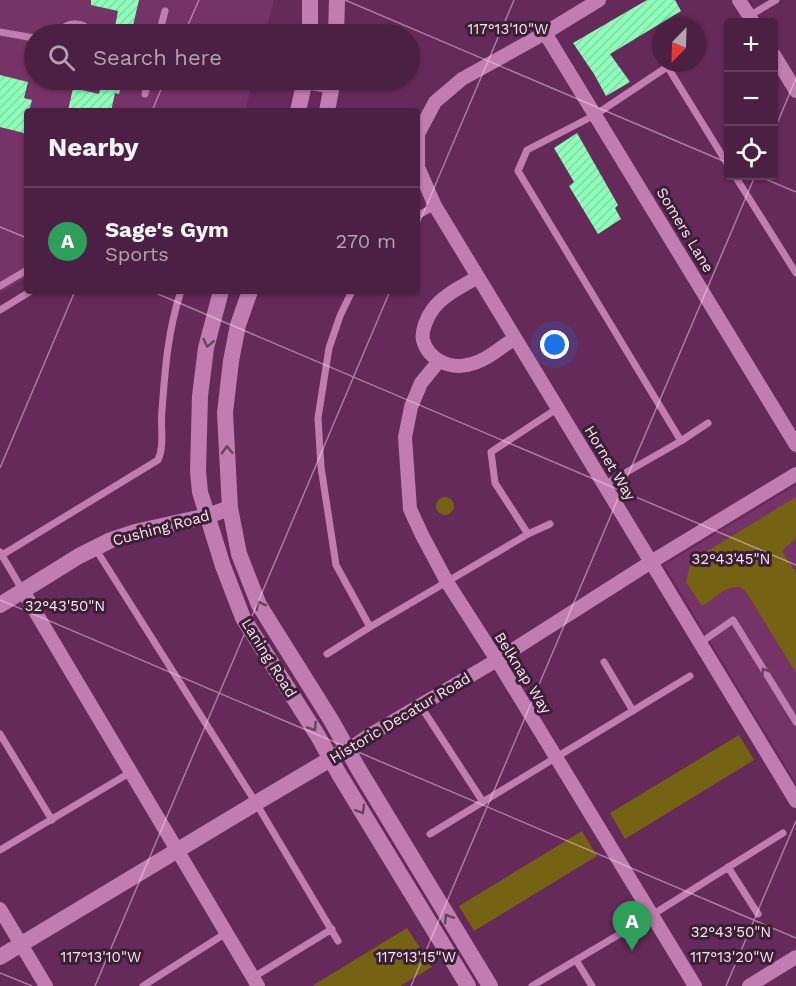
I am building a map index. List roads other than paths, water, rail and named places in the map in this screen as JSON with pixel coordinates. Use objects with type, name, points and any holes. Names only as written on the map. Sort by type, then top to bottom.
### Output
[{"type":"street","points":[[310,0],[310,24]]},
{"type":"street","points":[[336,24],[337,0]]},
{"type":"street","points":[[420,129],[435,102],[462,79],[599,0]]},
{"type":"street","points":[[739,0],[750,18]]},
{"type":"street","name":"Somers Lane","points":[[545,33],[796,445]]},
{"type":"street","points":[[778,61],[796,90]]},
{"type":"street","points":[[299,108],[302,90]]},
{"type":"street","points":[[328,108],[331,90]]},
{"type":"street","name":"Hornet Way","points":[[420,172],[435,206],[796,801]]},
{"type":"street","points":[[478,277],[433,308],[426,322],[423,338],[430,353],[439,361],[454,367],[468,365],[482,360],[515,338]]},
{"type":"street","name":"Laning Road","points":[[220,294],[206,348],[200,405],[198,471],[200,492],[223,566],[243,618],[318,736],[468,986]]},
{"type":"street","name":"Laning Road","points":[[249,294],[238,325],[225,413],[230,508],[239,554],[259,605],[297,664],[489,986]]},
{"type":"street","name":"Belknap Way","points":[[439,361],[422,383],[411,407],[405,437],[410,509],[447,582],[497,660],[695,986]]},
{"type":"street","name":"Historic Decatur Road","points":[[0,957],[497,660],[651,562],[796,474]]},
{"type":"street","name":"Cushing Road","points":[[0,605],[95,547],[111,540],[230,508]]},
{"type":"street","points":[[23,591],[255,982]]},
{"type":"street","points":[[0,909],[46,986]]},
{"type":"street","points":[[749,986],[796,957]]},
{"type":"lane","points":[[752,18],[776,0]]},
{"type":"lane","points":[[162,24],[165,11]]},
{"type":"lane","points":[[0,32],[24,36]]},
{"type":"lane","points":[[660,72],[595,115],[527,150],[518,171],[681,441]]},
{"type":"lane","points":[[674,72],[724,157]]},
{"type":"lane","points":[[145,94],[146,90]]},
{"type":"lane","points":[[738,180],[796,273]]},
{"type":"lane","points":[[420,214],[435,206]]},
{"type":"lane","points":[[0,286],[24,272]]},
{"type":"lane","points":[[0,310],[26,294]]},
{"type":"lane","points":[[23,591],[1,554],[158,460],[161,451],[166,360],[180,294]]},
{"type":"lane","points":[[351,294],[329,348],[318,417],[321,467],[336,565],[370,627]]},
{"type":"lane","points":[[528,534],[495,483],[491,452],[558,408]]},
{"type":"lane","points":[[604,485],[708,423]]},
{"type":"lane","points":[[327,654],[528,534],[550,524]]},
{"type":"lane","points":[[95,547],[256,803],[338,941]]},
{"type":"lane","points":[[700,643],[734,620],[796,722]]},
{"type":"lane","points":[[604,662],[633,711]]},
{"type":"lane","points":[[430,834],[690,676]]},
{"type":"lane","points":[[420,705],[483,802]]},
{"type":"lane","points":[[0,734],[52,820]]},
{"type":"lane","points":[[0,850],[131,772]]},
{"type":"lane","points":[[532,986],[652,915],[783,833]]},
{"type":"lane","points":[[728,867],[758,914]]},
{"type":"lane","points":[[255,982],[332,929]]},
{"type":"lane","points":[[143,986],[226,933]]},
{"type":"lane","points":[[576,960],[592,986]]},
{"type":"place","name":"Sage's Gym","points":[[632,951]]}]
